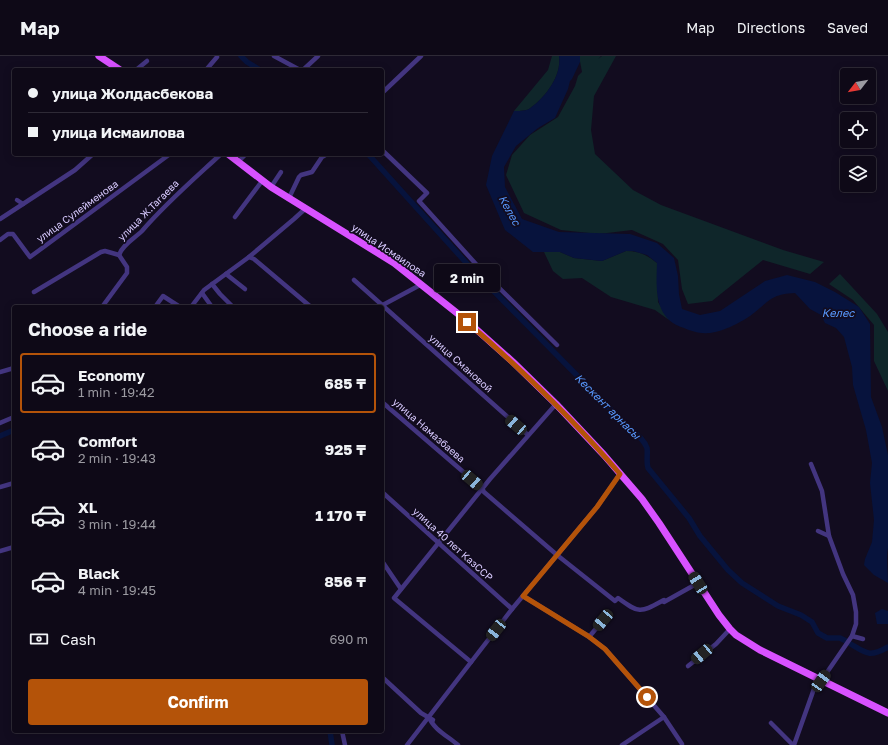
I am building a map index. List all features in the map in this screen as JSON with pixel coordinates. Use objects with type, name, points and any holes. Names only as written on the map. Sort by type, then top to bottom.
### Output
[{"type":"main road","points":[[103,57],[117,68]]},
{"type":"main road","name":"улица Исмаилова","points":[[230,156],[262,181],[394,263],[422,284],[513,362],[556,404],[642,499],[718,615],[730,629],[760,650],[888,713]]},
{"type":"street","points":[[274,56],[296,68]]},
{"type":"street","points":[[305,68],[318,56]]},
{"type":"street","points":[[384,92],[421,56]]},
{"type":"street","points":[[208,68],[217,57]]},
{"type":"street","points":[[138,68],[147,61]]},
{"type":"street","points":[[384,152],[427,194],[419,201],[456,243],[484,273],[557,345]]},
{"type":"street","points":[[0,219],[75,170],[91,156]]},
{"type":"street","name":"улица Сулейменова","points":[[1,238],[8,234],[12,234],[30,257],[167,156]]},
{"type":"street","name":"улица Ж.Тагаева","points":[[103,305],[127,273],[127,267],[119,255],[121,250],[176,194],[219,156]]},
{"type":"street","points":[[238,162],[244,156]]},
{"type":"street","points":[[289,198],[299,177],[312,172],[324,156]]},
{"type":"street","points":[[272,187],[282,172]]},
{"type":"street","points":[[235,217],[262,181]]},
{"type":"street","points":[[17,200],[22,204]]},
{"type":"street","points":[[193,305],[212,284],[249,257],[305,209]]},
{"type":"street","points":[[34,292],[97,253],[105,251],[119,255]]},
{"type":"street","points":[[249,257],[254,259],[309,305]]},
{"type":"street","points":[[226,274],[246,288]]},
{"type":"street","name":"улица Смановой","points":[[354,280],[380,305]]},
{"type":"street","points":[[212,284],[232,305]]},
{"type":"street","points":[[383,305],[422,284]]},
{"type":"street","points":[[202,294],[210,305]]},
{"type":"street","points":[[156,305],[163,296],[177,305]]},
{"type":"street","name":"улица Смановой","points":[[384,309],[528,435]]},
{"type":"street","points":[[0,372],[12,369]]},
{"type":"street","name":"улица Намазбаева","points":[[384,404],[557,555],[615,601],[618,598],[633,609],[646,610],[698,583]]},
{"type":"street","points":[[471,662],[394,598],[482,488],[556,404]]},
{"type":"street","points":[[0,422],[12,418]]},
{"type":"street","points":[[771,723],[793,745],[815,686],[821,681],[852,636],[856,624],[854,600],[829,536],[822,491],[811,464]]},
{"type":"street","points":[[407,745],[431,718],[471,662],[512,609],[597,507],[620,474]]},
{"type":"street","points":[[0,487],[12,484]]},
{"type":"street","name":"улица 40 лет КазССР","points":[[384,494],[512,609]]},
{"type":"street","points":[[818,531],[829,536]]},
{"type":"street","points":[[0,551],[12,548]]},
{"type":"street","points":[[384,564],[401,589]]},
{"type":"street","points":[[523,596],[589,637],[605,649],[664,717],[682,744]]},
{"type":"street","points":[[589,637],[609,613]]},
{"type":"street","points":[[688,666],[716,644],[730,629]]},
{"type":"street","points":[[852,636],[863,639]]},
{"type":"street","points":[[384,679],[421,713],[431,718],[431,722],[458,745]]},
{"type":"street","points":[[622,745],[664,717]]},
{"type":"street","points":[[342,733],[345,745]]},
{"type":"green space","points":[[552,56],[559,56],[559,64],[558,71],[551,86],[541,99],[529,109],[524,111],[514,111],[548,70]]},
{"type":"green space","points":[[579,56],[601,56],[598,59],[602,56],[616,56],[594,96],[591,130],[595,154],[633,190],[661,205],[783,250],[824,262],[810,274],[763,260],[712,301],[688,304],[682,289],[678,260],[663,244],[632,230],[599,234],[561,230],[524,213],[506,175],[512,155],[530,135],[558,117],[575,86],[578,76],[582,72]]},
{"type":"green space","points":[[626,251],[643,254],[657,263],[658,302],[669,320],[655,310],[611,297],[582,278],[563,279],[553,271],[544,252],[560,252],[574,258],[602,261]]},
{"type":"green space","points":[[840,274],[877,314],[888,332],[888,391],[874,361],[874,325],[853,300],[829,284]]},
{"type":"water","name":"Келес","points":[[559,56],[580,56],[580,62],[570,81],[555,118],[538,128],[516,146],[504,167],[505,187],[522,219],[559,232],[630,234],[657,243],[674,258],[682,309],[700,315],[720,311],[765,281],[787,275],[815,282],[835,292],[859,307],[870,324],[871,397],[882,427],[888,455],[888,583],[874,575],[864,565],[872,542],[874,520],[870,483],[872,463],[866,430],[853,385],[852,367],[844,337],[836,328],[825,323],[821,315],[810,309],[795,293],[775,297],[746,319],[724,329],[713,333],[699,333],[674,324],[667,318],[662,310],[657,293],[657,263],[647,255],[633,251],[626,251],[602,261],[574,258],[560,252],[533,252],[505,230],[486,185],[492,156],[514,111],[524,111],[529,109],[541,99],[551,86],[558,71]]},
{"type":"water","points":[[882,609],[888,611],[888,624],[877,624],[875,613]]},
{"type":"waterway","name":"Кескент арнасы","points":[[241,56],[257,68]]},
{"type":"waterway","name":"Кескент арнасы","points":[[370,156],[470,267],[625,424],[641,438],[647,448],[648,468],[689,518],[700,536],[728,570],[742,583],[778,606],[801,615],[812,622],[818,633],[827,638],[840,638],[846,641]]},
{"type":"waterway","points":[[0,436],[12,431]]},
{"type":"waterway","name":"Кескент арнасы","points":[[849,643],[868,653],[876,652],[888,647]]},
{"type":"waterway","points":[[330,733],[332,745]]},
{"type":"route","points":[[467,322],[513,362],[556,404],[620,474],[597,507],[523,596],[588,636],[605,649],[647,697]]}]
